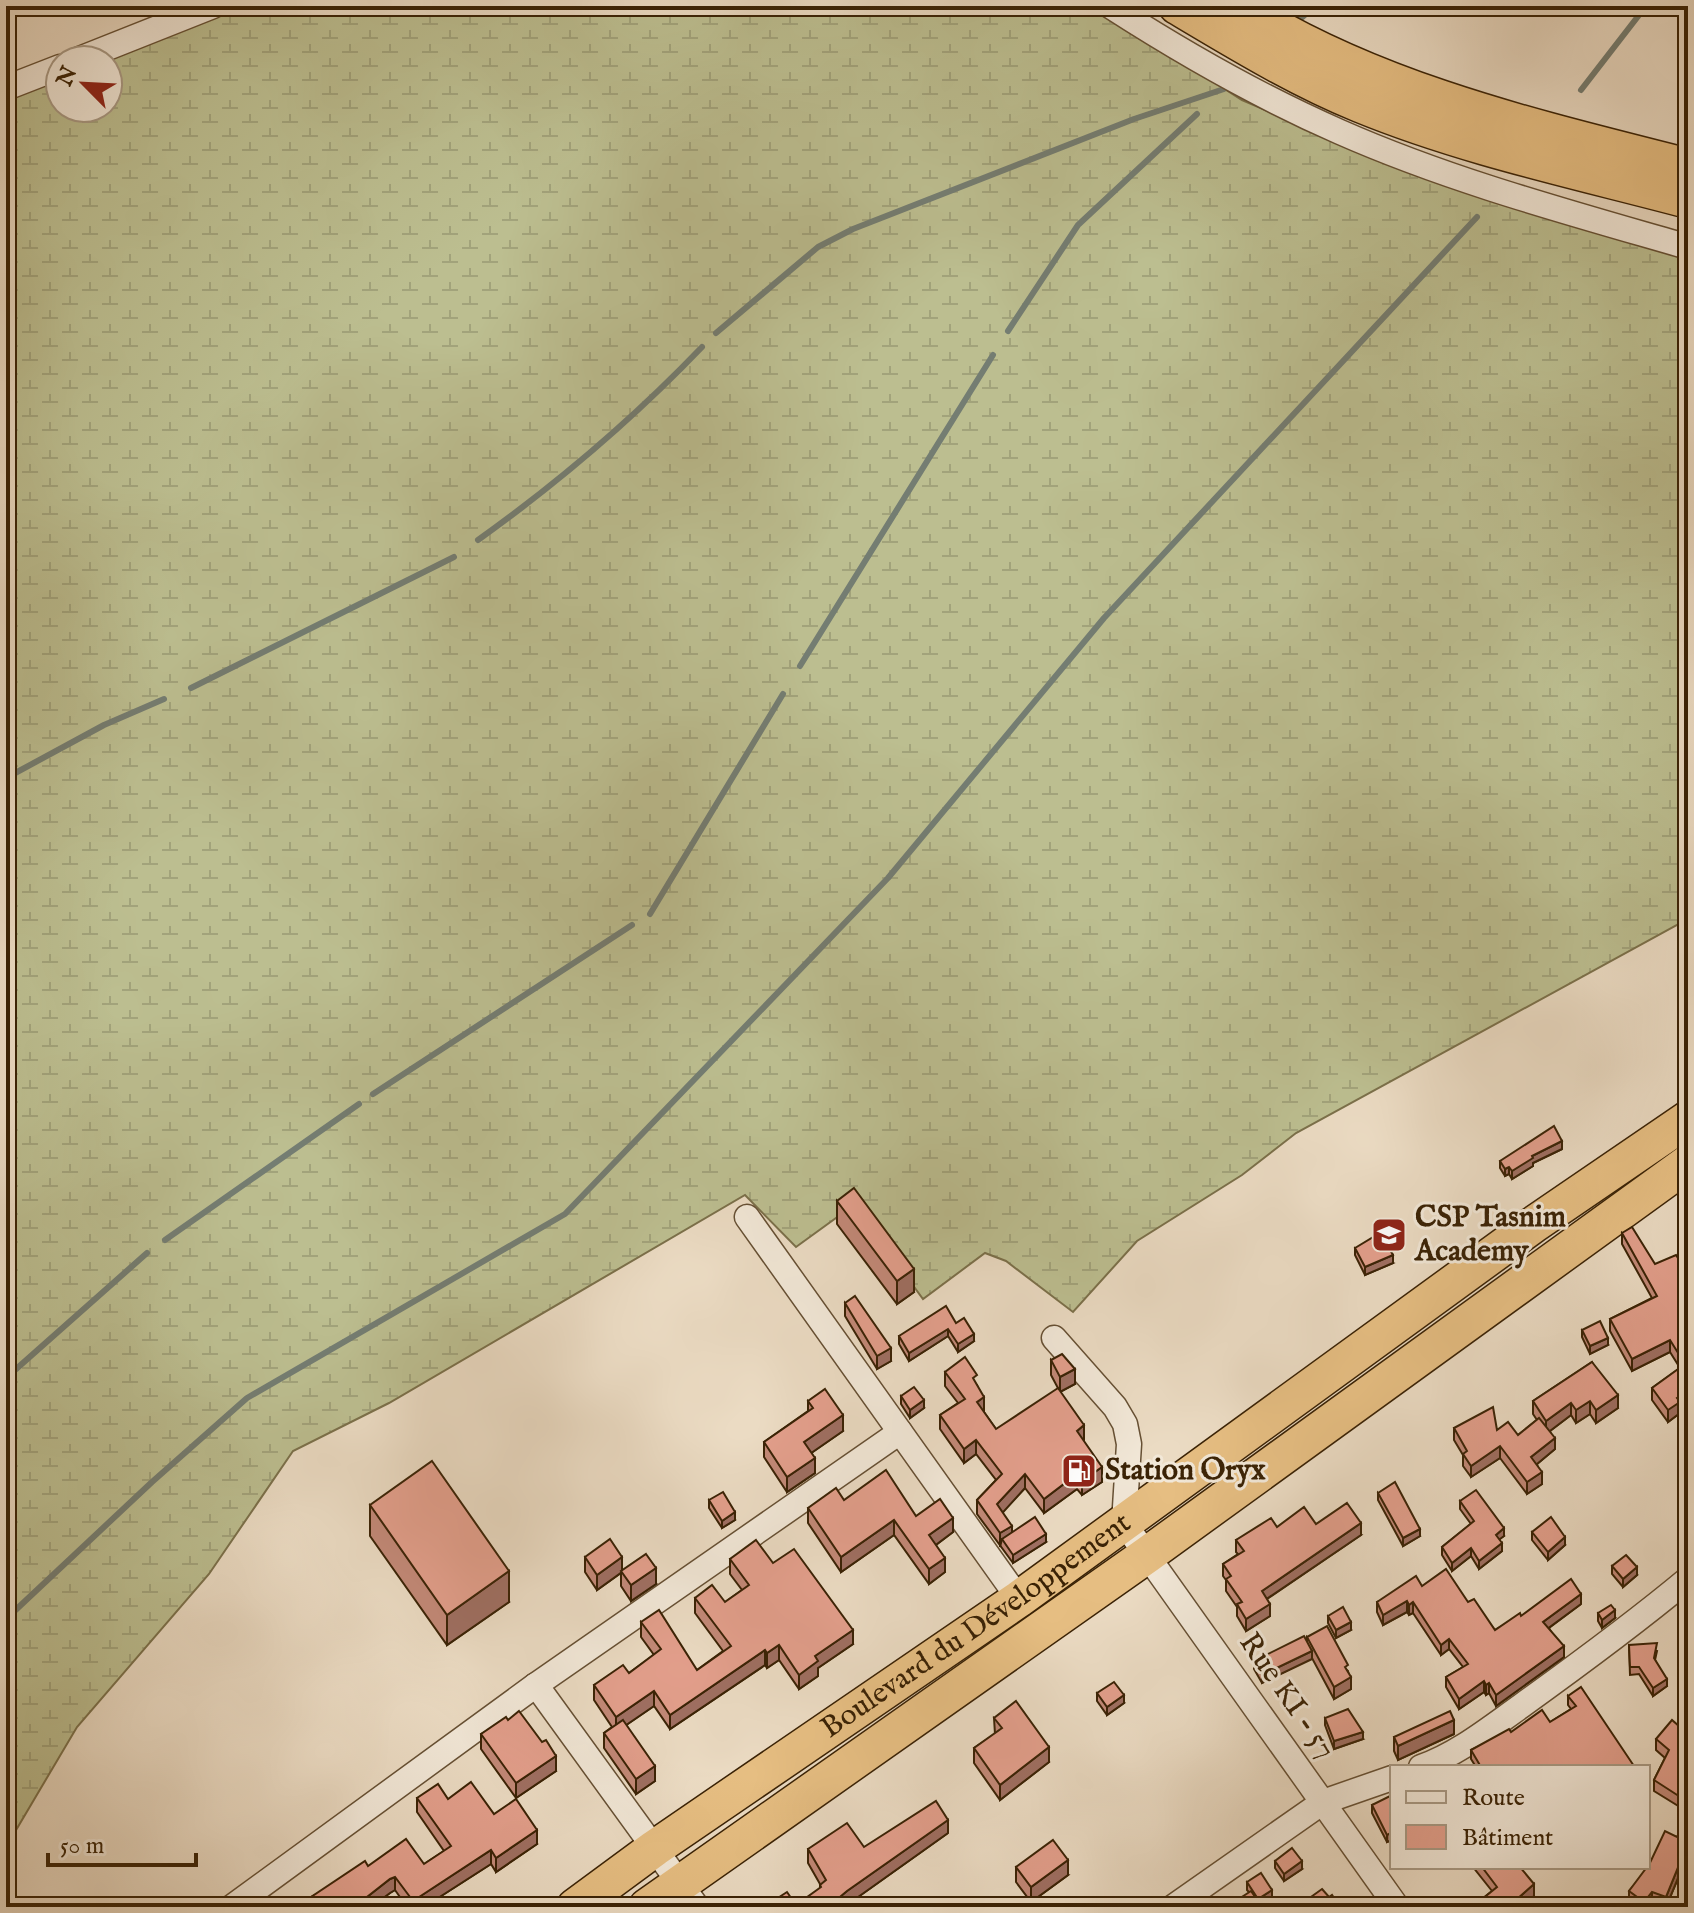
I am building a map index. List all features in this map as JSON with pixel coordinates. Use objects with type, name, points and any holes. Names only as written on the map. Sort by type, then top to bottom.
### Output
[{"type":"highway","points":[[1177,6],[1249,24],[1359,104],[1565,151],[1688,200]]},
{"type":"highway","points":[[1565,151],[1688,167]]},
{"type":"highway","name":"Boulevard du Développement","points":[[575,1907],[655,1848],[1019,1599],[1533,1225],[1688,1119]]},
{"type":"highway","name":"Boulevard du Développement","points":[[647,1907],[689,1895],[1147,1555],[1688,1163]]},
{"type":"street","points":[[117,44],[213,6]]},
{"type":"street","points":[[1110,6],[1239,83],[1341,133],[1475,183],[1688,247]]},
{"type":"street","points":[[6,88],[44,73]]},
{"type":"street","points":[[747,1217],[1019,1599]]},
{"type":"street","points":[[1054,1338],[1115,1407],[1125,1424],[1129,1444],[1124,1523]]},
{"type":"street","points":[[232,1907],[536,1685],[900,1432]]},
{"type":"street","name":"Rue KI - 57","points":[[1124,1523],[1397,1907]]},
{"type":"street","points":[[1427,1765],[1441,1760],[1512,1713],[1606,1646],[1688,1579]]},
{"type":"street","points":[[536,1685],[689,1895]]},
{"type":"street","points":[[1173,1907],[1323,1802],[1390,1779]]},
{"type":"green space","points":[[222,6],[1096,6],[1242,100],[1389,163],[1688,254],[1688,919],[1296,1133],[1242,1175],[1137,1241],[1073,1312],[1006,1261],[985,1253],[923,1299],[854,1205],[796,1247],[745,1195],[389,1403],[293,1451],[209,1574],[77,1727],[6,1847],[6,98],[44,81],[44,124],[124,124],[124,52]]},
{"type":"building","points":[[1554,1126],[1562,1141],[1532,1156],[1512,1171],[1509,1167],[1505,1169],[1500,1161]]},
{"type":"building","points":[[854,1188],[914,1269],[897,1281],[837,1201]]},
{"type":"building","points":[[1632,1227],[1655,1264],[1676,1255],[1688,1272],[1688,1391],[1677,1398],[1680,1402],[1668,1410],[1652,1388],[1685,1364],[1670,1340],[1632,1359],[1610,1319],[1657,1296],[1622,1233]]},
{"type":"building","points":[[1380,1233],[1393,1255],[1365,1267],[1355,1248]]},
{"type":"building","points":[[855,1296],[891,1348],[877,1356],[845,1303]]},
{"type":"building","points":[[946,1306],[956,1323],[964,1318],[974,1334],[958,1344],[948,1329],[909,1353],[899,1336]]},
{"type":"building","points":[[1600,1321],[1608,1338],[1590,1346],[1582,1330]]},
{"type":"building","points":[[1062,1354],[1075,1369],[1060,1377],[1051,1360]]},
{"type":"building","points":[[965,1357],[977,1375],[973,1378],[984,1397],[977,1402],[996,1429],[1058,1388],[1084,1425],[1077,1431],[1102,1467],[1082,1481],[1077,1474],[1044,1499],[1025,1474],[997,1504],[1012,1526],[1000,1533],[977,1500],[1002,1474],[976,1440],[964,1449],[940,1415],[965,1399],[945,1372]]},
{"type":"building","points":[[1592,1362],[1618,1395],[1596,1410],[1590,1401],[1576,1410],[1571,1403],[1546,1421],[1533,1401]]},
{"type":"building","points":[[914,1387],[924,1400],[910,1410],[901,1396]]},
{"type":"building","points":[[825,1389],[843,1415],[804,1442],[815,1458],[787,1477],[764,1442],[813,1408],[808,1401]]},
{"type":"building","points":[[1493,1407],[1497,1430],[1508,1422],[1518,1435],[1539,1418],[1555,1438],[1531,1457],[1542,1472],[1527,1482],[1500,1446],[1471,1466],[1463,1454],[1467,1451],[1454,1428]]},
{"type":"building","points":[[432,1461],[509,1571],[447,1615],[370,1505]]},
{"type":"building","points":[[886,1470],[916,1516],[940,1499],[953,1518],[929,1535],[945,1558],[929,1569],[894,1520],[841,1557],[808,1508],[836,1488],[844,1500]]},
{"type":"building","points":[[1395,1482],[1420,1529],[1403,1538],[1378,1493]]},
{"type":"building","points":[[1476,1490],[1504,1528],[1496,1535],[1502,1543],[1479,1561],[1471,1548],[1452,1563],[1442,1547],[1474,1521],[1460,1501]]},
{"type":"building","points":[[723,1492],[735,1512],[722,1521],[709,1500]]},
{"type":"building","points":[[1347,1503],[1361,1523],[1262,1591],[1270,1604],[1246,1619],[1237,1604],[1242,1602],[1226,1579],[1231,1576],[1223,1564],[1244,1551],[1236,1540],[1271,1518],[1277,1527],[1304,1507],[1316,1524]]},
{"type":"building","points":[[1035,1517],[1046,1534],[1013,1555],[1002,1539]]},
{"type":"building","points":[[1551,1517],[1565,1537],[1548,1552],[1532,1532]]},
{"type":"building","points":[[610,1539],[622,1557],[597,1575],[585,1557]]},
{"type":"building","points":[[756,1540],[773,1563],[794,1549],[853,1630],[815,1656],[818,1661],[799,1675],[779,1645],[767,1653],[765,1650],[670,1715],[654,1691],[616,1717],[594,1685],[623,1665],[629,1673],[661,1649],[641,1622],[659,1610],[697,1670],[731,1646],[695,1598],[712,1585],[725,1602],[749,1585],[730,1559]]},
{"type":"building","points":[[646,1554],[656,1568],[631,1585],[621,1571]]},
{"type":"building","points":[[1626,1555],[1637,1567],[1623,1579],[1612,1566]]},
{"type":"building","points":[[1446,1569],[1468,1602],[1474,1599],[1495,1630],[1520,1613],[1521,1616],[1571,1579],[1581,1594],[1543,1622],[1564,1646],[1496,1695],[1489,1683],[1486,1685],[1484,1681],[1459,1699],[1446,1677],[1468,1664],[1449,1639],[1441,1645],[1413,1602],[1409,1605],[1407,1601],[1383,1615],[1377,1602],[1416,1576],[1422,1586]]},
{"type":"building","points":[[1611,1605],[1615,1610],[1602,1620],[1598,1613]]},
{"type":"building","points":[[1343,1607],[1351,1622],[1336,1630],[1328,1616]]},
{"type":"building","points":[[1327,1626],[1351,1677],[1334,1687],[1307,1637]]},
{"type":"building","points":[[1304,1636],[1312,1651],[1262,1675],[1254,1661]]},
{"type":"building","points":[[1657,1643],[1654,1658],[1667,1679],[1653,1688],[1639,1667],[1630,1667],[1629,1645]]},
{"type":"building","points":[[1114,1682],[1124,1695],[1107,1707],[1097,1693]]},
{"type":"building","points":[[1581,1687],[1633,1765],[1480,1765],[1471,1750],[1509,1729],[1511,1732],[1542,1710],[1550,1722],[1576,1706],[1568,1696]]},
{"type":"building","points":[[1016,1701],[1049,1747],[1000,1785],[974,1748],[1002,1728],[994,1718]]},
{"type":"building","points":[[1348,1709],[1363,1732],[1334,1741],[1325,1718]]},
{"type":"building","points":[[519,1711],[542,1742],[546,1740],[556,1756],[516,1783],[481,1734]]},
{"type":"building","points":[[1450,1711],[1454,1720],[1398,1746],[1394,1737]]},
{"type":"building","points":[[1688,1716],[1688,1802],[1654,1780],[1669,1750],[1656,1739],[1672,1720],[1680,1727]]},
{"type":"building","points":[[623,1720],[655,1766],[636,1779],[604,1733]]},
{"type":"building","points":[[471,1782],[494,1814],[516,1799],[537,1830],[496,1858],[491,1850],[413,1901],[395,1877],[367,1897],[374,1907],[318,1907],[311,1897],[365,1861],[368,1866],[406,1839],[424,1864],[451,1846],[417,1798],[438,1784],[448,1799]]},
{"type":"building","points":[[1390,1796],[1390,1833],[1387,1835],[1372,1805]]},
{"type":"building","points":[[936,1801],[948,1820],[828,1907],[764,1907],[787,1892],[796,1905],[821,1887],[826,1880],[808,1849],[847,1823],[864,1847]]},
{"type":"building","points":[[1688,1818],[1688,1863],[1681,1860],[1666,1897],[1652,1892],[1644,1902],[1629,1891],[1646,1869],[1650,1869],[1665,1831],[1677,1837]]},
{"type":"building","points":[[1053,1840],[1068,1860],[1031,1887],[1016,1867]]},
{"type":"building","points":[[1292,1848],[1302,1861],[1284,1874],[1275,1861]]},
{"type":"building","points":[[1484,1869],[1522,1869],[1534,1884],[1508,1907],[1487,1907],[1481,1900],[1497,1887]]},
{"type":"building","points":[[1261,1873],[1272,1890],[1258,1899],[1247,1882]]},
{"type":"building","points":[[1322,1889],[1329,1897],[1332,1895],[1340,1907],[1297,1907]]},
{"type":"building","points":[[1251,1891],[1262,1907],[1228,1906]]},
{"type":"waterway","points":[[1299,20],[1315,6]]},
{"type":"waterway","points":[[1581,90],[1646,6]]},
{"type":"waterway","points":[[716,333],[818,247],[853,229],[1134,119],[1224,89]]},
{"type":"waterway","points":[[1008,331],[1078,225],[1197,114]]},
{"type":"waterway","points":[[6,1619],[247,1398],[565,1214],[888,878],[1104,618],[1477,217]]},
{"type":"waterway","points":[[478,540],[594,449],[702,347]]},
{"type":"waterway","points":[[800,666],[993,355]]},
{"type":"waterway","points":[[191,688],[454,557]]},
{"type":"waterway","points":[[650,914],[783,694]]},
{"type":"waterway","points":[[6,778],[104,725],[164,699]]},
{"type":"waterway","points":[[373,1094],[632,925]]},
{"type":"waterway","points":[[165,1240],[359,1104]]},
{"type":"waterway","points":[[6,1378],[147,1253]]},
{"type":"place","name":"CSP Tasnim Academy","points":[[1389,1235]]},
{"type":"place","name":"Station Oryx","points":[[1079,1471]]}]
